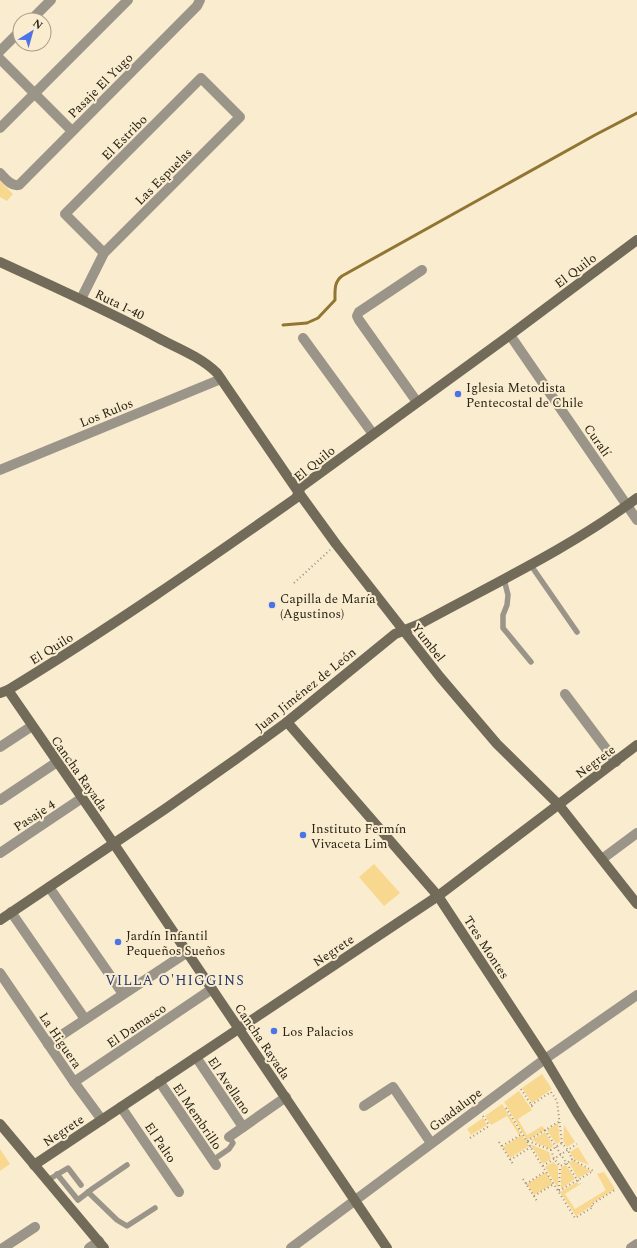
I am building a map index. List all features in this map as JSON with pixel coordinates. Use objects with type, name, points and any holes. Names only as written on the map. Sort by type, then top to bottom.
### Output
[{"type":"main road","name":"El Quilo","points":[[4,692],[176,582],[296,498],[302,487],[637,240]]},
{"type":"main road","name":"Ruta I-40","points":[[0,262],[82,299],[142,329],[205,363],[217,372],[221,379]]},
{"type":"main road","name":"Yumbel","points":[[221,379],[336,544],[444,683],[483,729],[559,805],[637,904]]},
{"type":"main road","name":"Juan Jiménez de León","points":[[0,920],[214,776],[287,722],[394,634],[420,624],[530,564],[592,528],[637,498]]},
{"type":"main road","name":"Cancha Rayada","points":[[4,692],[32,726],[114,844],[387,1248]]},
{"type":"main road","name":"Tres Montes","points":[[287,722],[438,896],[545,1059],[576,1112],[637,1207]]},
{"type":"main road","name":"Negrete","points":[[34,1164],[438,896],[637,745]]},
{"type":"main road","points":[[0,1124],[102,1245]]},
{"type":"street","points":[[39,12],[51,0]]},
{"type":"street","points":[[0,128],[128,0]]},
{"type":"street","name":"Pasaje El Yugo","points":[[0,173],[11,184],[15,186],[19,185],[197,6],[200,0]]},
{"type":"street","points":[[0,51],[12,39]]},
{"type":"street","points":[[0,59],[72,131]]},
{"type":"street","name":"Las Espuelas","points":[[82,299],[104,253],[240,117],[201,78]]},
{"type":"street","name":"El Estribo","points":[[104,253],[65,214],[201,78]]},
{"type":"street","points":[[417,402],[357,316],[359,312],[422,270]]},
{"type":"street","name":"Curalí","points":[[510,335],[637,520]]},
{"type":"street","points":[[303,338],[373,434]]},
{"type":"street","name":"Los Rulos","points":[[0,470],[221,379]]},
{"type":"street","points":[[565,694],[616,762]]},
{"type":"street","points":[[0,747],[32,726]]},
{"type":"street","points":[[0,800],[57,762]]},
{"type":"street","name":"Pasaje 4","points":[[0,852],[82,798]]},
{"type":"street","points":[[602,859],[637,833]]},
{"type":"street","points":[[49,886],[123,994]]},
{"type":"street","points":[[11,912],[85,1019]]},
{"type":"street","points":[[48,1044],[186,952]]},
{"type":"street","name":"La Higuera","points":[[0,973],[74,1082],[102,1120]]},
{"type":"street","name":"El Damasco","points":[[74,1082],[212,989]]},
{"type":"street","name":"Guadalupe","points":[[291,1248],[545,1059],[637,995]]},
{"type":"street","name":"El Avellano","points":[[196,1057],[243,1127]]},
{"type":"street","name":"El Membrillo","points":[[159,1082],[215,1163]]},
{"type":"street","points":[[364,1106],[392,1087],[431,1143]]},
{"type":"street","points":[[229,1137],[286,1097]]},
{"type":"street","name":"El Palto","points":[[121,1107],[179,1192]]},
{"type":"street","points":[[3,1248],[35,1227]]},
{"type":"street","points":[[631,1248],[637,1244]]},
{"type":"street","points":[[88,1248],[102,1245]]},
{"type":"lane","points":[[530,564],[577,632]]},
{"type":"lane","points":[[504,578],[508,595],[507,605],[503,615],[503,628],[531,662]]},
{"type":"lane","points":[[215,1163],[233,1143],[229,1137]]},
{"type":"lane","points":[[57,1174],[78,1200],[127,1166]]},
{"type":"lane","points":[[48,1180],[68,1168],[82,1185]]},
{"type":"lane","points":[[88,1192],[117,1220],[127,1226],[155,1208]]},
{"type":"path","points":[[294,583],[336,544]]},
{"type":"path","points":[[521,1089],[534,1109]]},
{"type":"path","points":[[531,1105],[551,1092],[557,1101],[562,1143],[572,1158],[593,1171],[559,1192]]},
{"type":"path","points":[[506,1108],[575,1218],[593,1207],[592,1204],[616,1189]]},
{"type":"path","points":[[470,1138],[489,1126],[483,1116]]},
{"type":"path","points":[[527,1141],[560,1121]]},
{"type":"path","points":[[545,1130],[580,1184]]},
{"type":"path","points":[[502,1146],[522,1134]]},
{"type":"path","points":[[527,1141],[551,1150]]},
{"type":"path","points":[[499,1142],[513,1164]]},
{"type":"path","points":[[551,1150],[562,1143]]},
{"type":"path","points":[[543,1166],[577,1144]]},
{"type":"path","points":[[510,1160],[531,1147]]},
{"type":"path","points":[[551,1150],[554,1159],[560,1166],[559,1192]]},
{"type":"path","points":[[560,1166],[567,1163],[572,1158]]},
{"type":"path","points":[[526,1184],[546,1171]]},
{"type":"path","points":[[523,1179],[537,1202]]},
{"type":"path","points":[[534,1196],[554,1184]]},
{"type":"shaded area","points":[[0,181],[13,194],[7,201],[0,197]]},
{"type":"shaded area","points":[[374,864],[400,893],[384,906],[359,877]]},
{"type":"shaded area","points":[[542,1074],[552,1089],[532,1103],[522,1088]]},
{"type":"shaded area","points":[[519,1091],[532,1110],[518,1119],[527,1135],[542,1126],[545,1130],[527,1140],[504,1102]]},
{"type":"shaded area","points":[[502,1104],[521,1134],[519,1135],[507,1116],[491,1125],[485,1116]]},
{"type":"shaded area","points":[[483,1118],[487,1125],[471,1135],[467,1129]]},
{"type":"shaded area","points":[[558,1123],[560,1142],[556,1144],[547,1130]]},
{"type":"shaded area","points":[[564,1125],[575,1142],[567,1147],[563,1141]]},
{"type":"shaded area","points":[[545,1132],[553,1146],[550,1149],[531,1140]]},
{"type":"shaded area","points":[[522,1135],[529,1146],[510,1158],[503,1147]]},
{"type":"shaded area","points":[[530,1144],[549,1152],[551,1159],[543,1164]]},
{"type":"shaded area","points":[[578,1147],[589,1165],[574,1159],[570,1152]]},
{"type":"shaded area","points":[[0,1149],[10,1164],[0,1171]]},
{"type":"shaded area","points":[[572,1160],[591,1171],[578,1178],[569,1163]]},
{"type":"shaded area","points":[[553,1162],[558,1166],[558,1188],[545,1167]]},
{"type":"shaded area","points":[[566,1165],[575,1179],[561,1189],[561,1167]]},
{"type":"shaded area","points":[[546,1172],[553,1184],[534,1195],[527,1184]]},
{"type":"shaded area","points":[[604,1172],[615,1189],[591,1204],[591,1206],[576,1216],[560,1192],[577,1182],[579,1185],[565,1194],[575,1209],[606,1190],[597,1174]]},
{"type":"waterway","points":[[283,325],[307,323],[318,318],[335,300],[336,284],[342,276],[637,113]]},
{"type":"place","name":"Iglesia Metodista Pentecostal de Chile","points":[[458,394]]},
{"type":"place","name":"Capilla de María (Agustinos)","points":[[272,605]]},
{"type":"place","name":"Instituto Fermín Vivaceta Lim","points":[[303,835]]},
{"type":"place","name":"Jardín Infantil Pequeños Sueños","points":[[118,942]]},
{"type":"place","name":"Los Palacios","points":[[274,1031]]},
{"type":"district","name":"VILLA O'HIGGINS","points":[[175,980]]}]
